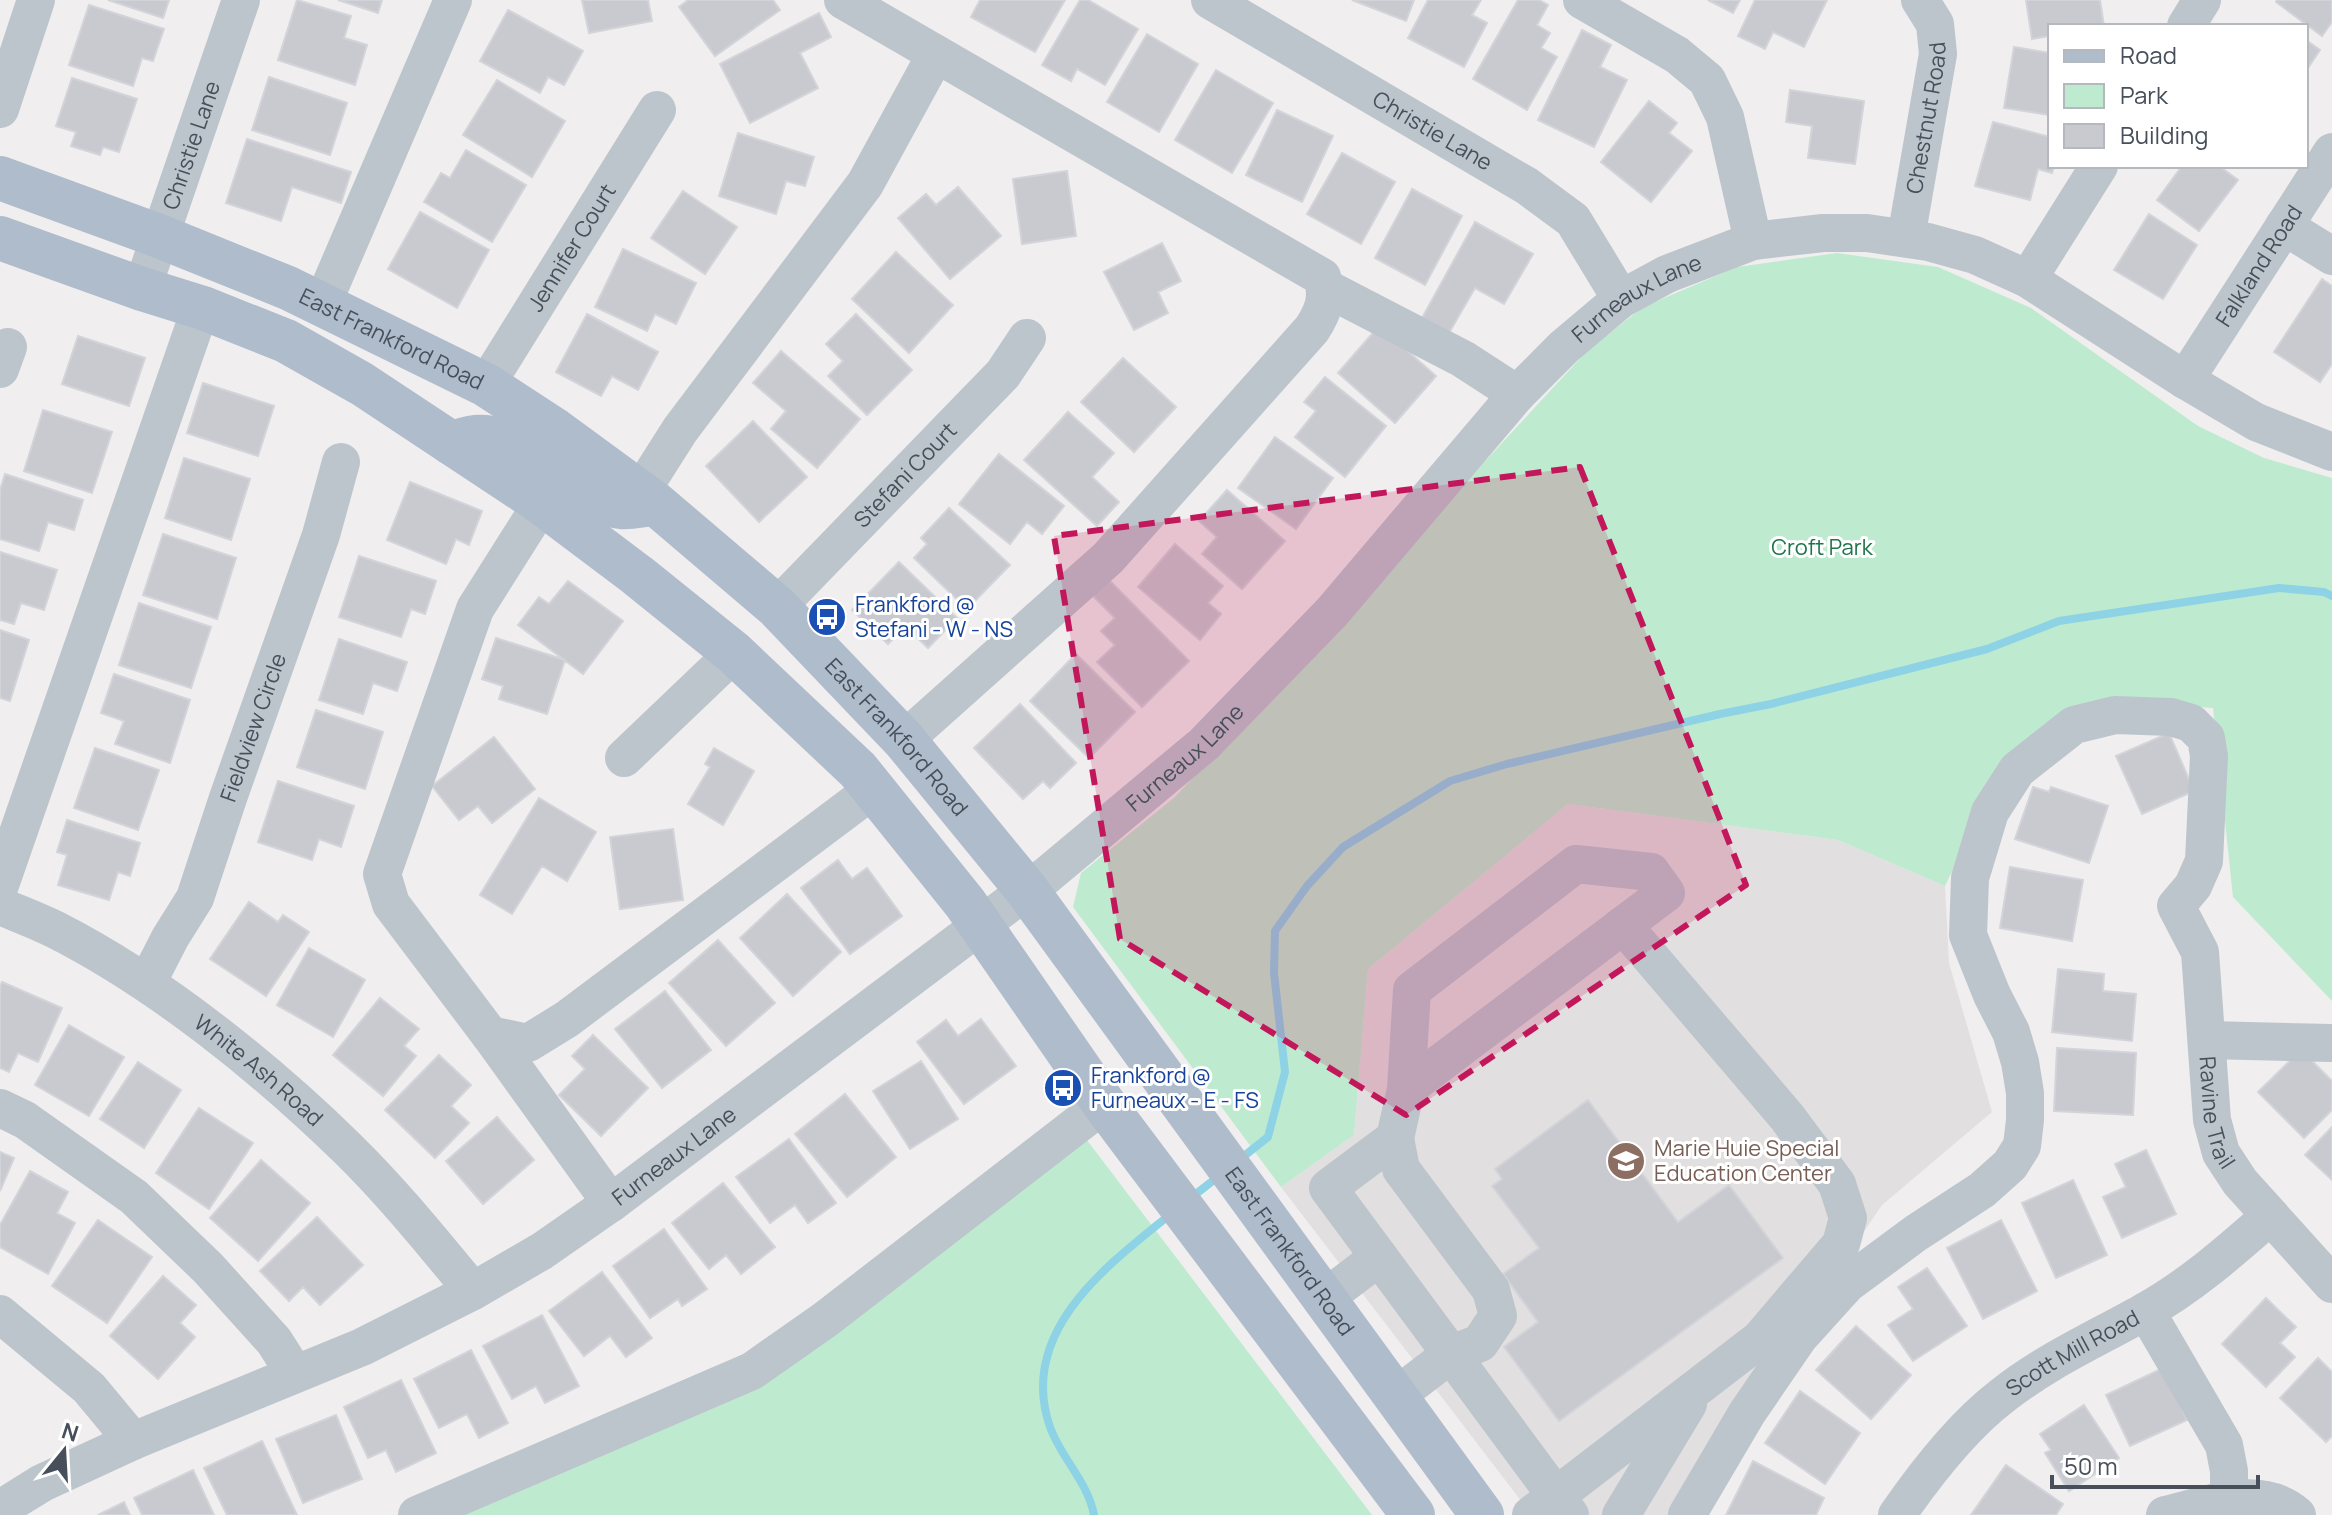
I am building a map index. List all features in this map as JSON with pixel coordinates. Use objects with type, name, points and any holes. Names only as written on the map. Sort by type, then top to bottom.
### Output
[{"type":"main road","name":"East Frankford Road","points":[[0,178],[159,236],[288,288],[486,385],[555,430],[648,498],[777,607],[904,740],[1026,889],[1482,1515]]},
{"type":"main road","points":[[0,238],[201,307],[286,341],[362,384],[542,503],[734,653],[858,770],[980,923],[1114,1117],[1413,1515]]},
{"type":"main road","points":[[451,443],[477,437],[504,441],[529,452],[554,472],[608,504],[622,507],[648,498]]},
{"type":"main road","points":[[1374,1463],[1436,1515]]},
{"type":"street","points":[[0,109],[36,0]]},
{"type":"street","name":"Christie Lane","points":[[142,289],[241,0]]},
{"type":"street","points":[[322,305],[453,0]]},
{"type":"street","points":[[843,0],[1322,277],[1326,288],[1320,316],[1312,329],[1108,558],[904,740]]},
{"type":"street","name":"Christie Lane","points":[[1210,0],[1527,186],[1573,220],[1621,299]]},
{"type":"street","points":[[1582,0],[1677,55],[1707,80],[1725,117],[1753,241]]},
{"type":"street","name":"Chestnut Road","points":[[1906,238],[1938,54],[1935,24],[1920,0]]},
{"type":"street","points":[[2187,24],[2202,0]]},
{"type":"street","points":[[648,498],[680,430],[865,184],[936,54]]},
{"type":"street","name":"Jennifer Court","points":[[486,385],[657,110]]},
{"type":"street","name":"Falkland Road","points":[[2185,380],[2332,152]]},
{"type":"street","points":[[2028,279],[2098,168]]},
{"type":"street","points":[[2284,226],[2332,256]]},
{"type":"street","name":"Furneaux Lane","points":[[0,1509],[42,1483],[133,1441],[362,1347],[473,1291],[542,1251],[611,1203],[1046,876],[1204,744],[1332,612],[1517,394],[1564,347],[1621,299],[1667,274],[1753,241],[1823,233],[1867,233],[1906,238],[1975,255],[2028,279],[2256,422],[2332,452]]},
{"type":"street","points":[[1326,288],[1463,359],[1517,394]]},
{"type":"street","points":[[0,885],[201,307]]},
{"type":"street","name":"Stefani Court","points":[[777,607],[1003,374],[1027,338]]},
{"type":"street","name":"Fieldview Circle","points":[[147,983],[195,898],[321,535],[341,462]]},
{"type":"street","points":[[542,503],[475,609],[382,874],[391,904],[611,1203]]},
{"type":"street","points":[[624,758],[734,653]]},
{"type":"street","name":"Ravine Trail","points":[[1687,1515],[1747,1413],[1808,1326],[1847,1284],[1916,1233],[1982,1190],[2010,1165],[2022,1146],[2025,1093],[2020,1062],[2011,1032],[1968,935],[1970,878],[1990,812],[2017,770],[2074,725],[2115,715],[2171,717],[2191,723],[2206,738],[2209,756],[2204,861],[2193,886],[2176,906],[2200,952],[2212,1120],[2221,1153],[2240,1182],[2332,1284]]},
{"type":"street","points":[[490,1035],[528,1043],[567,1019],[874,789]]},
{"type":"street","points":[[1396,1396],[1451,1354],[1480,1343],[1498,1316],[1491,1290],[1401,1169],[1395,1138],[1406,1089],[1412,990],[1576,864],[1651,872],[1666,893],[1406,1089]]},
{"type":"street","name":"White Ash Road","points":[[0,906],[55,929],[147,983],[258,1067],[349,1150],[473,1291]]},
{"type":"street","points":[[1395,1138],[1328,1188],[1451,1354],[1553,1509],[1760,1339],[1841,1244],[1848,1218],[1837,1184],[1787,1117],[1623,925]]},
{"type":"street","points":[[2207,1040],[2332,1043]]},
{"type":"street","points":[[0,1108],[25,1120],[134,1197],[208,1268],[274,1341],[295,1374]]},
{"type":"street","points":[[417,1515],[752,1371],[1114,1117]]},
{"type":"street","name":"Scott Mill Road","points":[[1897,1515],[1949,1447],[2000,1397],[2063,1354],[2146,1311],[2210,1269],[2270,1216]]},
{"type":"street","points":[[1325,1298],[1379,1257]]},
{"type":"street","points":[[2146,1311],[2224,1445],[2229,1471],[2229,1500]]},
{"type":"street","points":[[0,1314],[89,1388],[133,1441]]},
{"type":"street","points":[[1621,1515],[1700,1386]]},
{"type":"street","points":[[2165,1515],[2229,1500],[2258,1498],[2275,1500],[2297,1515]]},
{"type":"highlighted area","points":[[1580,467],[1746,885],[1406,1115],[1120,939],[1054,536]]},
{"type":"shaded area","name":"Marie Huie Special Education Center","points":[[1568,804],[1838,840],[1945,886],[1949,963],[1992,1112],[1882,1205],[1671,1515],[1532,1515],[1281,1187],[1354,1135],[1368,969]]},
{"type":"green space","name":"Croft Park","points":[[1837,253],[1938,267],[2031,308],[2198,426],[2264,458],[2332,478],[2332,1001],[2233,897],[2213,708],[2118,702],[1988,795],[1945,886],[1838,840],[1568,804],[1368,969],[1354,1135],[1281,1187],[1073,907],[1081,873],[1175,797],[1586,352],[1643,307],[1737,267]]},
{"type":"green space","points":[[1080,1131],[1372,1515],[435,1515],[754,1379]]},
{"type":"building","points":[[108,0],[169,0],[163,18]]},
{"type":"building","points":[[297,0],[351,16],[344,38],[367,45],[355,85],[278,60]]},
{"type":"building","points":[[338,0],[382,0],[378,13]]},
{"type":"building","points":[[582,0],[648,0],[652,21],[589,33]]},
{"type":"building","points":[[688,0],[773,0],[780,10],[715,56],[679,7]]},
{"type":"building","points":[[980,0],[1065,0],[1035,52],[971,17]]},
{"type":"building","points":[[1080,0],[1088,0],[1138,29],[1105,85],[1077,69],[1071,81],[1042,65]]},
{"type":"building","points":[[1352,0],[1414,0],[1406,21]]},
{"type":"building","points":[[1428,0],[1481,0],[1472,15],[1487,23],[1464,67],[1408,38]]},
{"type":"building","points":[[1518,0],[1539,0],[1548,5],[1537,25],[1550,33],[1541,48],[1557,57],[1527,110],[1473,79]]},
{"type":"building","points":[[1708,0],[1740,0],[1733,13]]},
{"type":"building","points":[[1755,0],[1827,0],[1804,47],[1773,32],[1765,49],[1738,36]]},
{"type":"building","points":[[2026,0],[2100,0],[2104,24],[2048,24],[2048,36],[2032,39]]},
{"type":"building","points":[[2332,0],[2332,22],[2322,36],[2276,2]]},
{"type":"building","points":[[89,5],[164,29],[153,61],[142,58],[133,86],[69,65]]},
{"type":"building","points":[[508,10],[583,51],[564,85],[548,77],[540,93],[480,61]]},
{"type":"building","points":[[819,13],[831,37],[800,53],[818,88],[750,123],[720,64]]},
{"type":"building","points":[[1582,30],[1611,45],[1600,67],[1627,80],[1594,147],[1538,120]]},
{"type":"building","points":[[1147,34],[1198,64],[1159,132],[1107,102]]},
{"type":"building","points":[[2308,41],[2320,50],[2308,68]]},
{"type":"building","points":[[2014,47],[2048,53],[2048,115],[2004,108]]},
{"type":"building","points":[[1216,70],[1273,103],[1232,173],[1175,140]]},
{"type":"building","points":[[269,77],[347,103],[330,155],[252,130]]},
{"type":"building","points":[[72,78],[137,99],[119,152],[103,147],[100,155],[71,146],[76,132],[56,126]]},
{"type":"building","points":[[497,80],[565,121],[532,177],[463,135]]},
{"type":"building","points":[[1790,90],[1864,101],[1855,164],[1808,158],[1812,126],[1786,122]]},
{"type":"building","points":[[1649,101],[1677,123],[1669,133],[1692,151],[1651,202],[1601,162]]},
{"type":"building","points":[[1277,110],[1333,136],[1302,202],[1246,175]]},
{"type":"building","points":[[1993,122],[2048,136],[2048,168],[2053,168],[2052,173],[2038,169],[2030,200],[1975,186]]},
{"type":"building","points":[[738,133],[814,157],[805,186],[786,181],[776,214],[719,196]]},
{"type":"building","points":[[247,139],[351,172],[341,203],[292,187],[281,221],[226,203]]},
{"type":"building","points":[[466,150],[526,185],[492,242],[424,202],[441,173],[450,178]]},
{"type":"building","points":[[1342,153],[1395,182],[1361,244],[1307,214]]},
{"type":"building","points":[[2181,168],[2222,168],[2238,180],[2199,231],[2157,200]]},
{"type":"building","points":[[1067,171],[1076,236],[1022,244],[1013,179]]},
{"type":"building","points":[[958,187],[1001,236],[950,279],[898,218],[926,194],[936,205]]},
{"type":"building","points":[[1412,189],[1462,216],[1425,285],[1375,258]]},
{"type":"building","points":[[683,191],[737,227],[705,274],[651,238]]},
{"type":"building","points":[[420,212],[489,250],[457,308],[388,269]]},
{"type":"building","points":[[2149,214],[2197,245],[2163,299],[2114,270]]},
{"type":"building","points":[[1475,222],[1533,254],[1504,304],[1475,288],[1449,333],[1422,318]]},
{"type":"building","points":[[1162,243],[1181,281],[1158,292],[1168,313],[1134,330],[1104,272]]},
{"type":"building","points":[[623,249],[696,283],[676,324],[655,314],[647,331],[595,307]]},
{"type":"building","points":[[896,252],[953,305],[909,353],[852,299]]},
{"type":"building","points":[[2322,279],[2332,286],[2332,364],[2320,382],[2274,352]]},
{"type":"building","points":[[587,314],[658,352],[638,390],[612,376],[601,396],[556,372]]},
{"type":"building","points":[[856,314],[912,370],[867,415],[828,376],[843,361],[826,344]]},
{"type":"building","points":[[1379,326],[1436,376],[1395,423],[1338,373]]},
{"type":"building","points":[[78,336],[145,358],[129,406],[62,384]]},
{"type":"building","points":[[781,351],[860,419],[817,468],[771,429],[786,411],[753,383]]},
{"type":"building","points":[[1123,358],[1176,407],[1134,452],[1081,402]]},
{"type":"building","points":[[1325,377],[1386,426],[1345,477],[1295,437],[1316,411],[1304,402]]},
{"type":"building","points":[[203,383],[274,406],[258,456],[187,433]]},
{"type":"building","points":[[43,410],[112,432],[92,493],[24,471]]},
{"type":"building","points":[[1068,412],[1114,453],[1092,477],[1119,502],[1097,526],[1024,460]]},
{"type":"building","points":[[753,421],[807,477],[759,522],[706,466]]},
{"type":"building","points":[[1275,437],[1333,478],[1296,529],[1238,488]]},
{"type":"building","points":[[999,454],[1064,506],[1042,534],[1027,522],[1010,544],[959,504]]},
{"type":"building","points":[[184,458],[250,479],[231,540],[165,518]]},
{"type":"building","points":[[5,474],[83,500],[74,530],[48,522],[39,551],[0,539],[0,490]]},
{"type":"building","points":[[410,482],[482,511],[469,545],[456,539],[446,564],[387,540]]},
{"type":"building","points":[[1227,490],[1285,541],[1242,589],[1202,554],[1217,537],[1199,521]]},
{"type":"building","points":[[949,508],[1010,565],[967,609],[914,558],[927,544],[921,538]]},
{"type":"building","points":[[163,534],[236,558],[217,619],[143,595]]},
{"type":"building","points":[[1175,544],[1223,586],[1208,603],[1221,614],[1200,640],[1138,587]]},
{"type":"building","points":[[0,552],[57,570],[44,610],[21,603],[14,624],[0,620]]},
{"type":"building","points":[[359,556],[436,581],[425,614],[411,609],[401,637],[339,617]]},
{"type":"building","points":[[899,562],[957,618],[928,648],[905,626],[888,644],[852,610]]},
{"type":"building","points":[[1107,578],[1189,661],[1142,707],[1097,662],[1115,645],[1101,631],[1115,618],[1091,594]]},
{"type":"building","points":[[568,581],[623,621],[583,674],[518,625],[539,597],[549,604]]},
{"type":"building","points":[[139,603],[211,627],[191,688],[119,665]]},
{"type":"building","points":[[0,630],[29,640],[10,701],[0,698]]},
{"type":"building","points":[[496,638],[565,660],[547,714],[499,699],[503,686],[482,679]]},
{"type":"building","points":[[339,639],[407,662],[397,691],[373,683],[363,714],[319,700]]},
{"type":"building","points":[[1076,654],[1135,712],[1089,758],[1030,701]]},
{"type":"building","points":[[114,674],[190,700],[170,763],[115,744],[124,721],[101,713]]},
{"type":"building","points":[[1020,704],[1076,763],[1050,788],[1043,781],[1023,799],[974,748]]},
{"type":"building","points":[[316,710],[383,732],[365,789],[297,767]]},
{"type":"building","points":[[2169,733],[2194,791],[2142,814],[2116,756]]},
{"type":"building","points":[[494,737],[535,789],[492,823],[478,806],[459,820],[432,786]]},
{"type":"building","points":[[95,748],[159,770],[138,830],[74,808]]},
{"type":"building","points":[[714,748],[754,771],[723,825],[688,804],[710,767],[705,764]]},
{"type":"building","points":[[278,781],[354,806],[341,847],[319,839],[312,860],[258,842]]},
{"type":"building","points":[[2033,787],[2049,792],[2051,787],[2108,806],[2089,863],[2015,839]]},
{"type":"building","points":[[539,798],[596,832],[567,881],[542,866],[512,914],[480,895]]},
{"type":"building","points":[[67,820],[140,843],[130,876],[118,872],[109,900],[58,885],[67,855],[57,852]]},
{"type":"building","points":[[673,829],[683,900],[620,909],[610,837]]},
{"type":"building","points":[[838,860],[852,879],[867,868],[902,916],[850,954],[801,888]]},
{"type":"building","points":[[2010,867],[2083,880],[2072,941],[2000,928]]},
{"type":"building","points":[[787,894],[841,952],[793,996],[740,938]]},
{"type":"building","points":[[249,902],[278,922],[283,915],[309,932],[266,996],[210,959]]},
{"type":"building","points":[[718,940],[775,1003],[726,1046],[669,983]]},
{"type":"building","points":[[309,948],[365,980],[333,1037],[277,1005]]},
{"type":"building","points":[[2058,969],[2104,974],[2103,991],[2136,994],[2132,1041],[2052,1032]]},
{"type":"building","points":[[2,982],[62,1008],[38,1062],[18,1053],[9,1072],[0,1068]]},
{"type":"building","points":[[665,991],[711,1050],[662,1088],[615,1029]]},
{"type":"building","points":[[380,998],[419,1029],[404,1046],[416,1056],[383,1096],[333,1055]]},
{"type":"building","points":[[981,1019],[1016,1066],[964,1104],[917,1042],[946,1020],[958,1036]]},
{"type":"building","points":[[69,1025],[124,1057],[89,1116],[35,1085]]},
{"type":"building","points":[[593,1035],[648,1088],[601,1136],[559,1095],[585,1069],[572,1056]]},
{"type":"building","points":[[2057,1048],[2136,1053],[2133,1115],[2054,1111]]},
{"type":"building","points":[[2301,1050],[2332,1081],[2332,1110],[2304,1138],[2258,1092]]},
{"type":"building","points":[[439,1055],[471,1085],[451,1106],[469,1123],[435,1158],[385,1110]]},
{"type":"building","points":[[921,1061],[958,1119],[910,1149],[873,1091]]},
{"type":"building","points":[[138,1062],[181,1090],[144,1148],[100,1119]]},
{"type":"building","points":[[845,1094],[896,1157],[847,1197],[795,1134]]},
{"type":"building","points":[[1588,1100],[1678,1222],[1729,1185],[1783,1258],[1559,1421],[1504,1347],[1538,1322],[1503,1274],[1539,1248],[1492,1186],[1502,1179],[1495,1169]]},
{"type":"building","points":[[199,1108],[253,1143],[209,1209],[156,1173]]},
{"type":"building","points":[[497,1117],[534,1160],[483,1204],[446,1161]]},
{"type":"building","points":[[2332,1127],[2332,1180],[2305,1155]]},
{"type":"building","points":[[789,1139],[836,1203],[808,1223],[795,1205],[770,1223],[736,1177]]},
{"type":"building","points":[[2146,1150],[2176,1214],[2122,1238],[2103,1197],[2126,1187],[2115,1164]]},
{"type":"building","points":[[0,1152],[14,1158],[0,1191]]},
{"type":"building","points":[[261,1160],[310,1203],[258,1261],[210,1218]]},
{"type":"building","points":[[30,1171],[68,1192],[57,1213],[75,1223],[48,1274],[0,1247],[0,1225]]},
{"type":"building","points":[[2073,1180],[2107,1255],[2056,1278],[2022,1203]]},
{"type":"building","points":[[723,1183],[775,1247],[741,1274],[726,1255],[709,1269],[672,1223]]},
{"type":"building","points":[[317,1217],[363,1265],[320,1305],[303,1287],[289,1301],[260,1271]]},
{"type":"building","points":[[98,1220],[152,1257],[107,1323],[52,1286]]},
{"type":"building","points":[[2001,1220],[2037,1291],[1983,1319],[1947,1248]]},
{"type":"building","points":[[664,1229],[707,1289],[682,1306],[678,1299],[650,1318],[613,1266]]},
{"type":"building","points":[[1927,1268],[1967,1326],[1913,1361],[1888,1325],[1913,1309],[1898,1287]]},
{"type":"building","points":[[602,1272],[652,1338],[626,1357],[610,1336],[584,1356],[549,1311]]},
{"type":"building","points":[[163,1276],[196,1305],[180,1323],[195,1337],[158,1379],[110,1336]]},
{"type":"building","points":[[2266,1298],[2296,1327],[2280,1343],[2295,1357],[2266,1387],[2222,1344]]},
{"type":"building","points":[[542,1315],[579,1386],[545,1403],[536,1386],[512,1399],[483,1346]]},
{"type":"building","points":[[1856,1326],[1911,1375],[1871,1419],[1816,1370]]},
{"type":"building","points":[[471,1350],[508,1423],[479,1438],[467,1414],[439,1428],[414,1379]]},
{"type":"building","points":[[2318,1358],[2332,1372],[2332,1436],[2326,1442],[2280,1398]]},
{"type":"building","points":[[2163,1368],[2187,1420],[2130,1446],[2106,1395]]},
{"type":"building","points":[[401,1380],[436,1453],[396,1472],[386,1450],[368,1458],[344,1407]]},
{"type":"building","points":[[1800,1391],[1860,1433],[1825,1484],[1765,1443]]},
{"type":"building","points":[[2084,1405],[2119,1458],[2069,1491],[2045,1453],[2051,1450],[2040,1434]]},
{"type":"building","points":[[336,1415],[362,1479],[303,1503],[276,1439]]},
{"type":"building","points":[[262,1441],[297,1515],[227,1515],[204,1468]]},
{"type":"building","points":[[1753,1461],[1824,1498],[1816,1515],[1726,1515]]},
{"type":"building","points":[[2006,1465],[2063,1504],[2056,1515],[1971,1515]]},
{"type":"building","points":[[193,1470],[214,1515],[142,1515],[134,1498]]},
{"type":"building","points":[[124,1502],[130,1515],[98,1515]]},
{"type":"waterway","points":[[1239,1160],[1268,1137],[1285,1072],[1274,973],[1275,931],[1307,886],[1343,847],[1450,781],[1507,764],[1771,704],[1987,649],[2059,621],[2279,588],[2324,592],[2332,596]]},
{"type":"waterway","points":[[1192,1197],[1219,1176]]},
{"type":"waterway","points":[[1094,1515],[1086,1492],[1050,1427],[1043,1393],[1046,1361],[1057,1332],[1074,1304],[1120,1255],[1172,1213]]},
{"type":"place","name":"Frankford @ Stefani - W - NS","points":[[827,617]]},
{"type":"place","name":"Frankford @ Furneaux - E - FS","points":[[1063,1088]]},
{"type":"place","name":"Marie Huie Special Education Center","points":[[1626,1161]]}]
